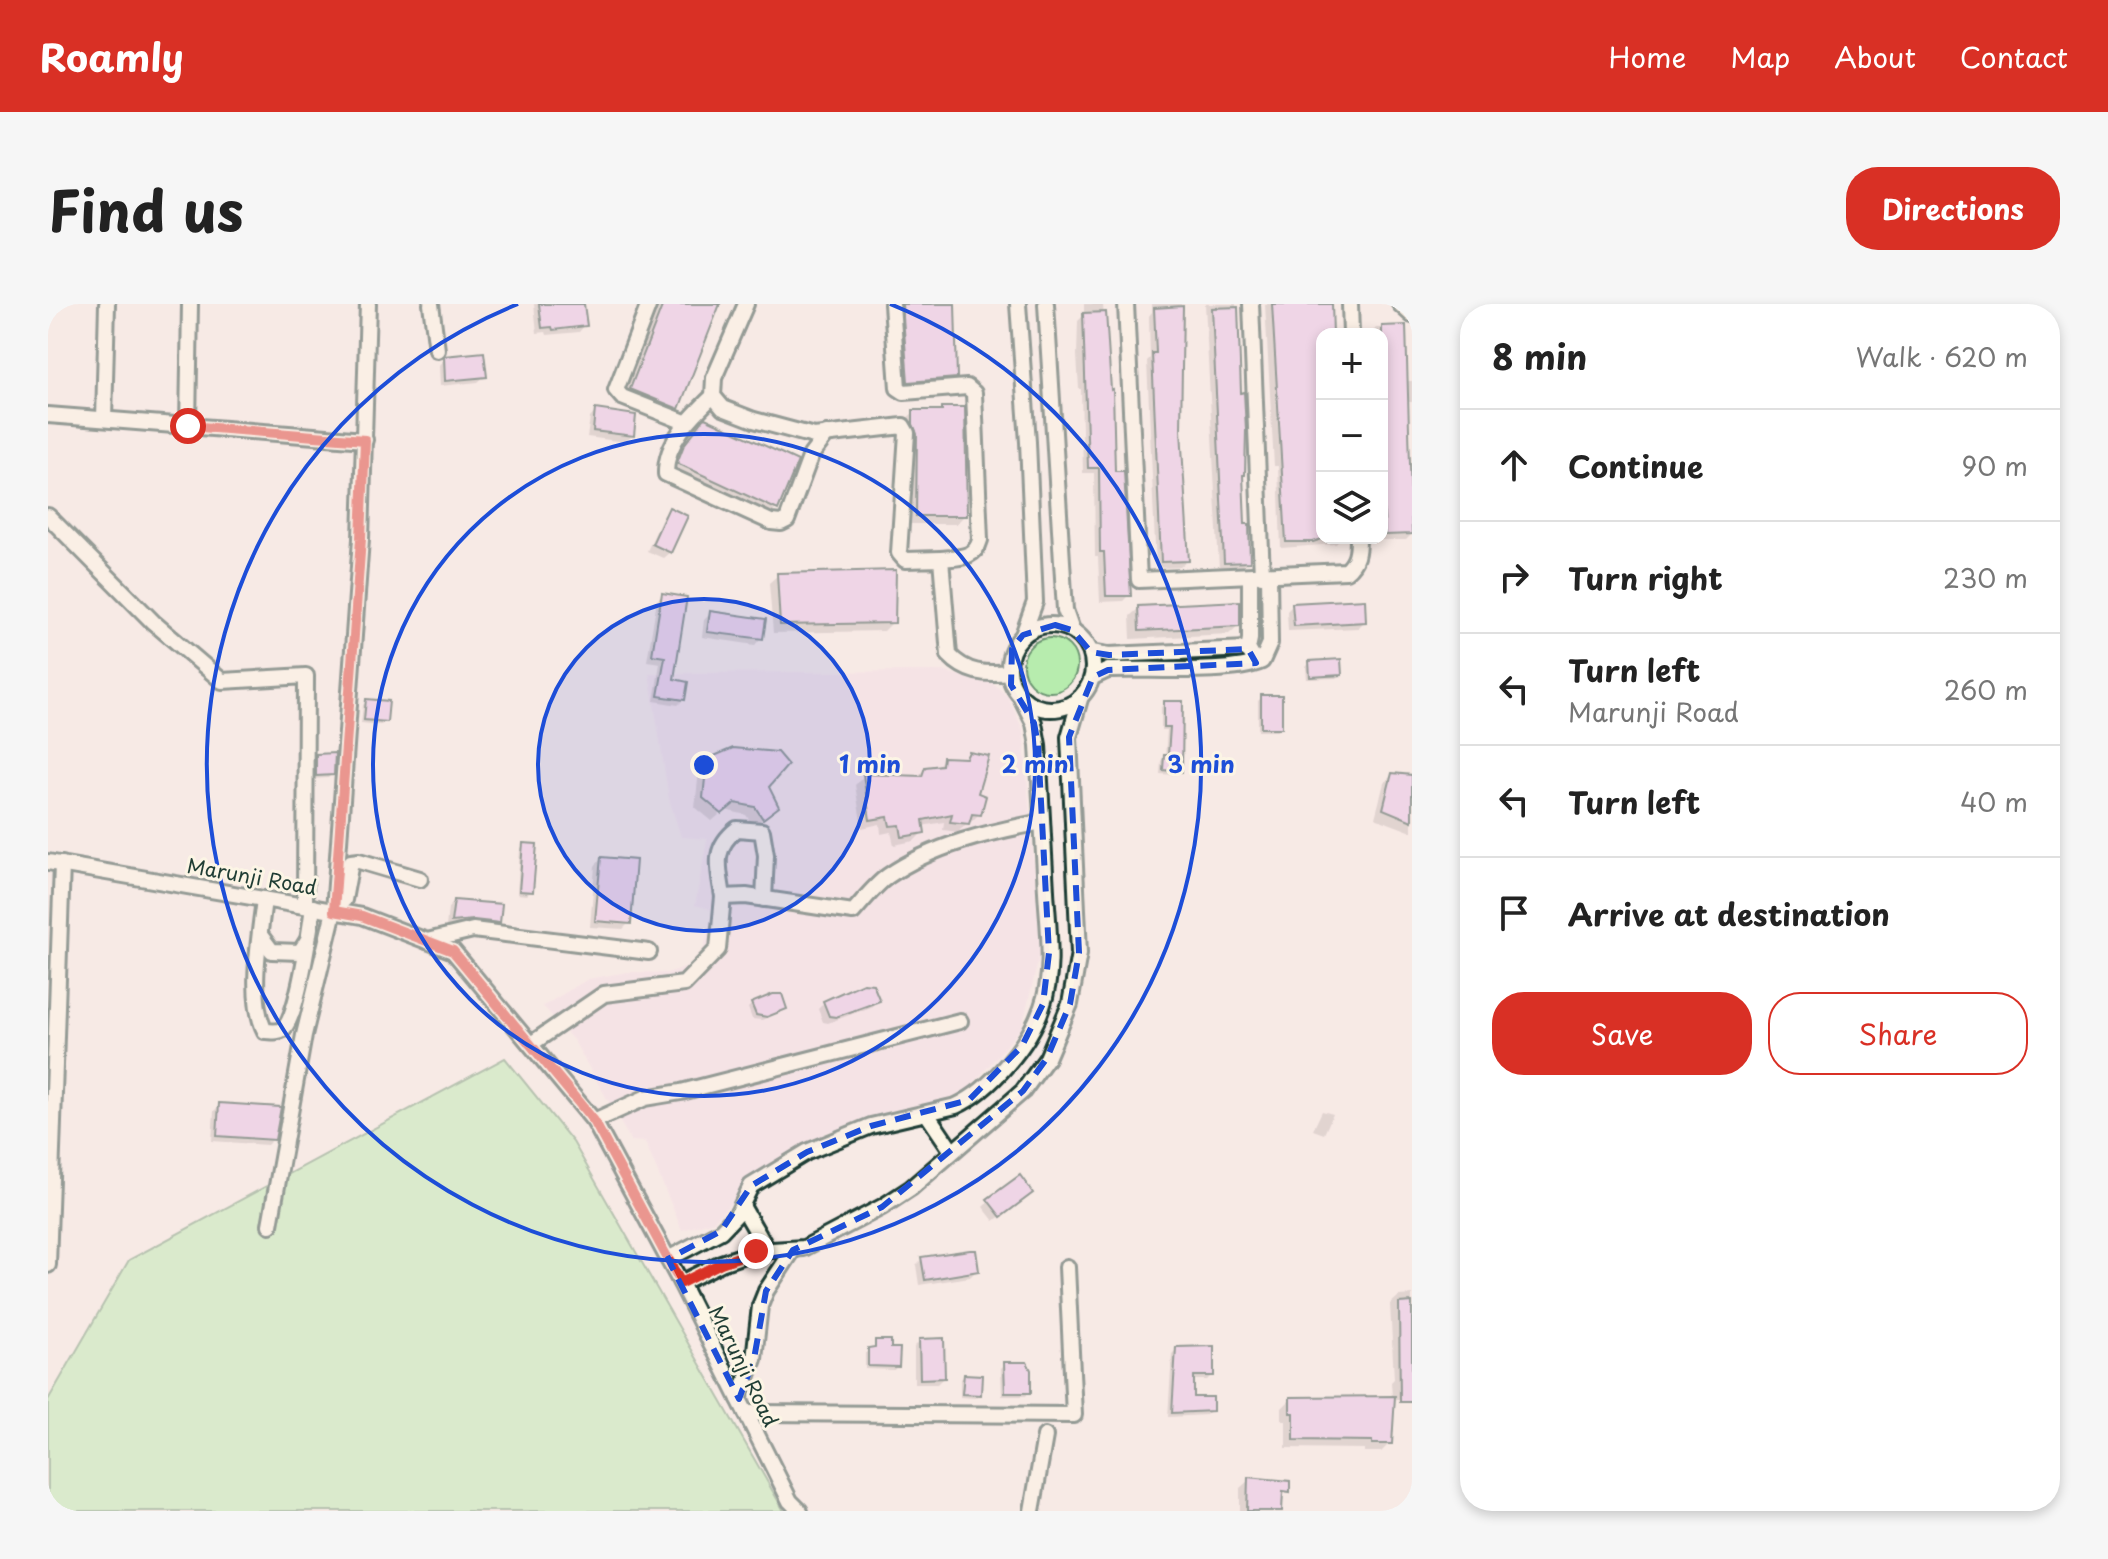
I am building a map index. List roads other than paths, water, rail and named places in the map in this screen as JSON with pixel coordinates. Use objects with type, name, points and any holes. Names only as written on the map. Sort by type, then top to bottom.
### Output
[{"type":"street","points":[[104,419],[107,304]]},
{"type":"street","points":[[188,426],[190,304]]},
{"type":"street","points":[[338,912],[361,539],[368,304]]},
{"type":"street","points":[[431,304],[437,350]]},
{"type":"street","points":[[649,304],[616,390],[622,397],[685,422]]},
{"type":"street","points":[[746,304],[714,378],[713,396],[723,408],[814,436],[903,426],[907,433],[899,553],[905,560],[971,556],[978,549],[980,540],[974,393],[967,387],[904,392],[898,388],[892,304]]},
{"type":"street","points":[[668,1259],[721,1231],[742,1206],[751,1186],[807,1152],[871,1126],[956,1106],[983,1090],[1022,1046],[1043,1004],[1049,953],[1038,745],[1034,723],[1011,685],[1009,672],[1012,649],[1023,635],[1035,602],[1018,304]]},
{"type":"street","points":[[1046,304],[1065,610],[1072,630]]},
{"type":"street","points":[[1126,304],[1139,580],[1346,571],[1353,565],[1357,544]]},
{"type":"street","points":[[1093,677],[1108,670],[1209,668],[1256,663],[1267,654],[1270,643],[1260,576],[1251,304]]},
{"type":"street","points":[[1350,304],[1351,328]]},
{"type":"street","points":[[1400,304],[1412,315]]},
{"type":"street","points":[[713,396],[685,422],[666,464],[666,474],[771,522],[787,520],[811,455],[827,434]]},
{"type":"street","points":[[48,415],[365,440]]},
{"type":"street","points":[[48,516],[153,622],[222,681],[306,676],[308,941],[290,1019],[284,1028],[275,1032],[265,1031],[258,1018],[264,899]]},
{"type":"street","points":[[941,559],[949,655],[960,667],[987,674],[1009,672]]},
{"type":"street","points":[[1256,663],[1248,649],[1260,576]]},
{"type":"street","points":[[681,1283],[721,1263],[756,1251],[804,1248],[882,1207],[911,1188],[1023,1091],[1047,1058],[1070,1004],[1079,953],[1069,737],[1080,699],[1090,686],[1094,663],[1084,640],[1072,630],[1055,625],[1038,626],[1023,635]]},
{"type":"street","points":[[1091,652],[1109,655],[1248,649]]},
{"type":"street","points":[[1022,699],[1040,709],[1050,710],[1061,709],[1080,699]]},
{"type":"street","points":[[723,897],[764,899],[853,912],[886,877],[928,853],[1002,829],[1042,822]]},
{"type":"street","points":[[531,1044],[604,994],[684,984],[718,949],[723,897],[718,860],[723,840],[737,829],[762,831],[766,855],[764,899]]},
{"type":"street","points":[[270,1225],[304,1035],[351,862],[359,861],[420,879]]},
{"type":"street","points":[[48,1265],[55,863]]},
{"type":"street","name":"Marunji Road","points":[[55,863],[362,916],[453,951],[594,1121],[681,1283],[790,1501],[800,1511]]},
{"type":"street","points":[[427,941],[473,930],[649,952]]},
{"type":"street","points":[[260,935],[272,951],[286,953],[300,952],[308,941]]},
{"type":"street","points":[[594,1121],[645,1098],[681,1092],[960,1021]]},
{"type":"street","points":[[927,1114],[952,1151]]},
{"type":"street","points":[[742,1206],[768,1251]]},
{"type":"street","points":[[739,1399],[754,1359],[763,1298],[793,1250]]},
{"type":"street","points":[[746,1413],[1074,1415],[1067,1267]]},
{"type":"street","points":[[1032,1511],[1045,1436]]}]
